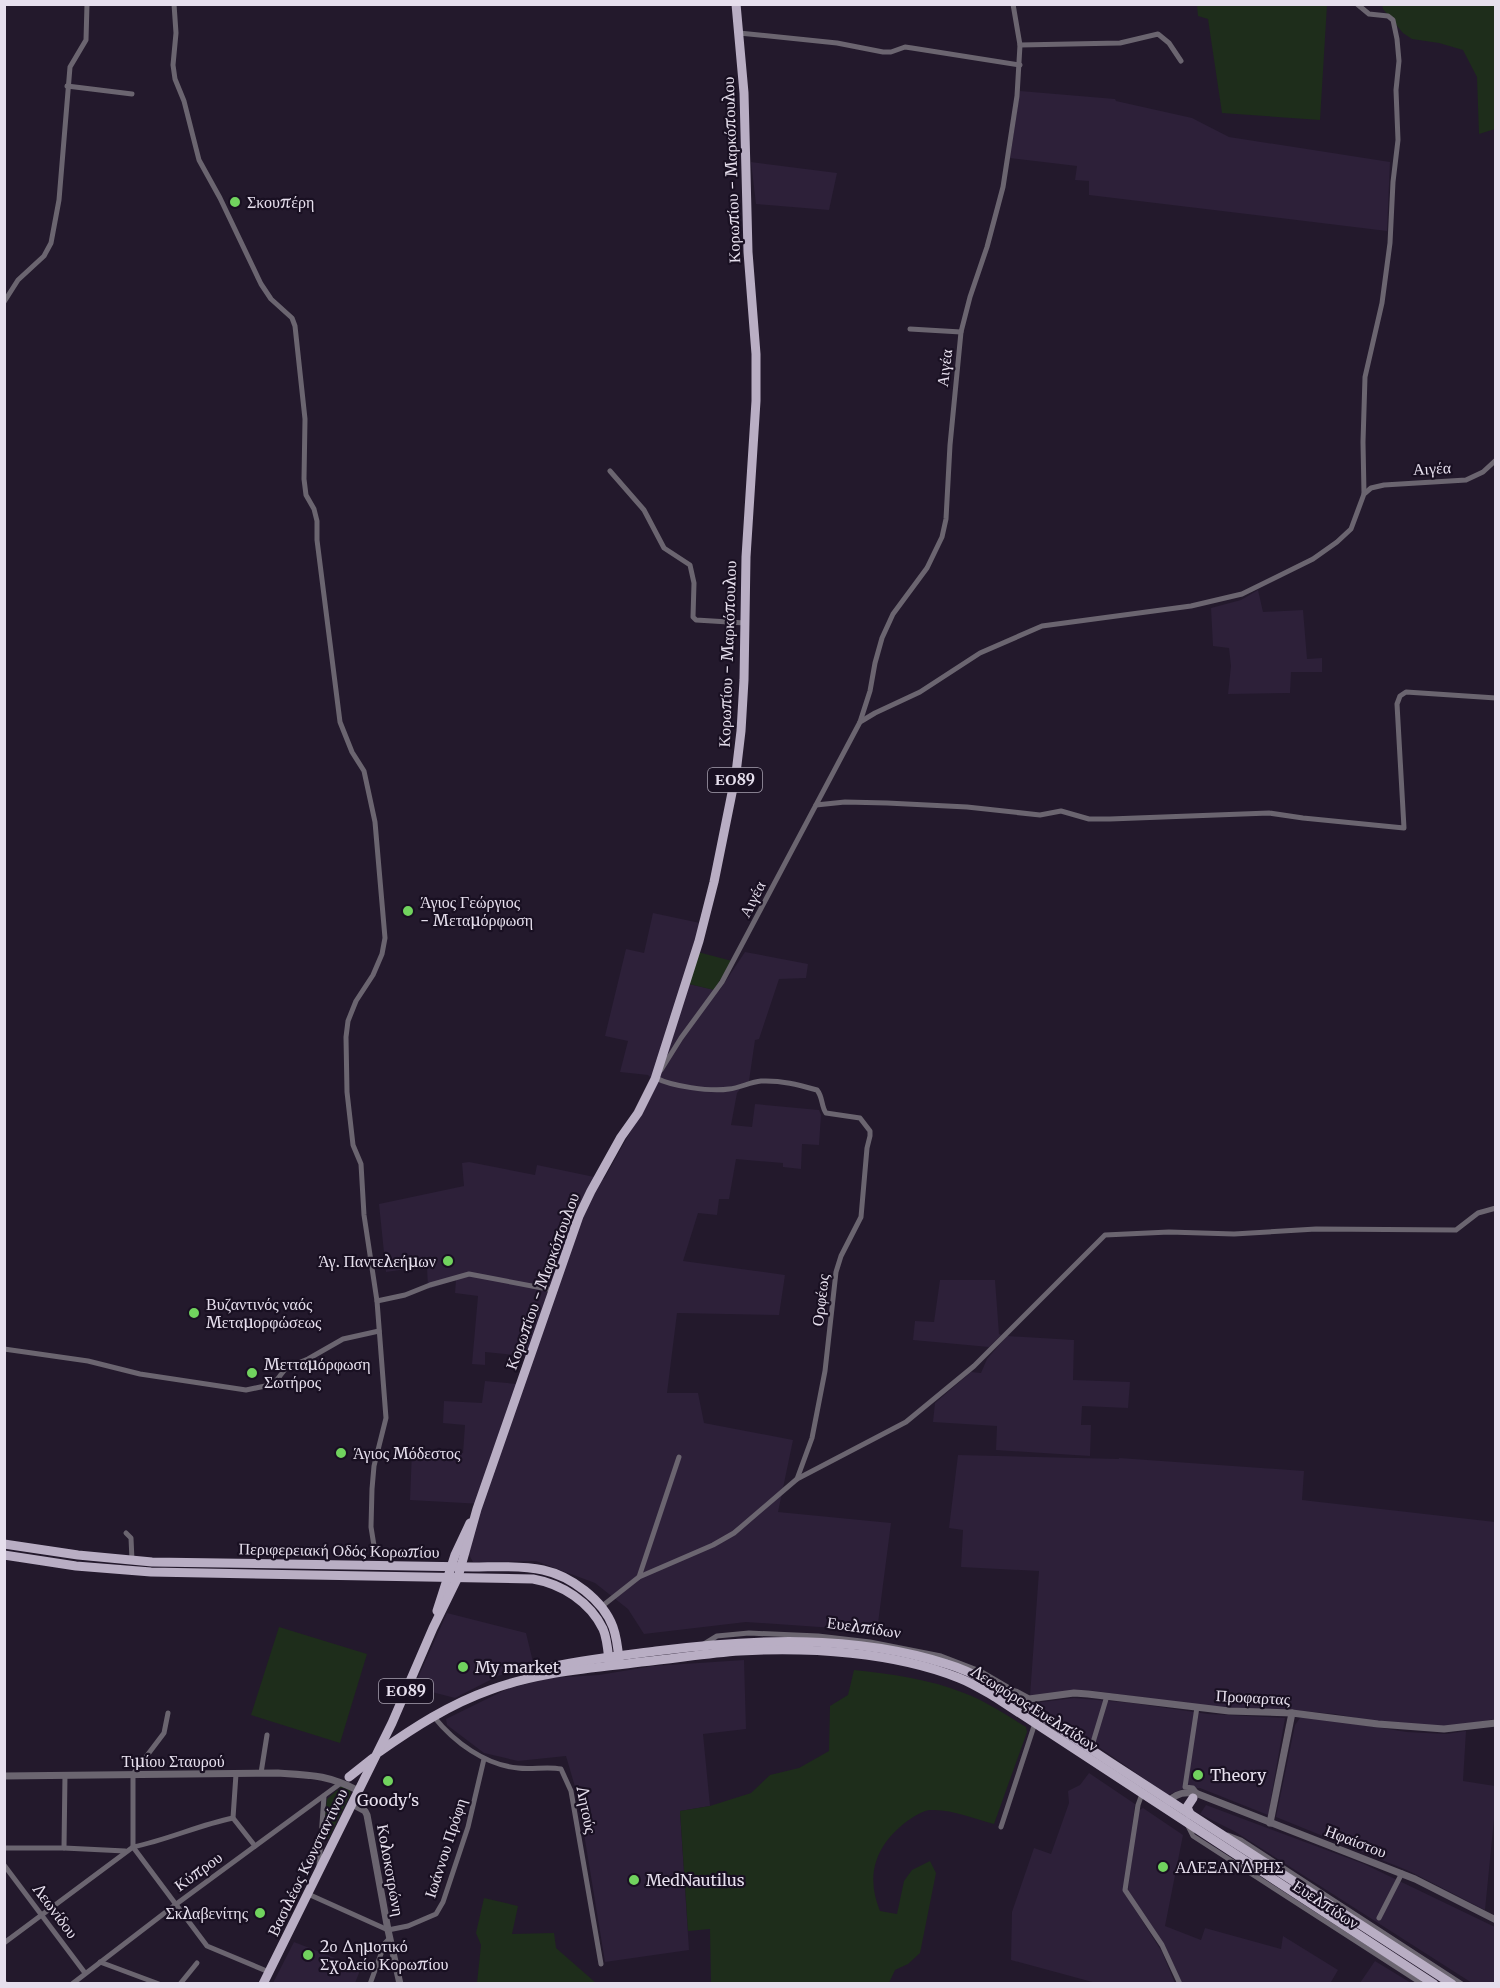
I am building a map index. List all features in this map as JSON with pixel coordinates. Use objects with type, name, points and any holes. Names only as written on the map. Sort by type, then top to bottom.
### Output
[{"type":"main road","name":"Κορωπίου - Μαρκόπουλου","points":[[376,1755],[432,1628],[458,1577],[477,1509],[579,1216],[655,1079],[699,941],[726,827],[741,731],[746,557],[756,401],[756,354],[748,252],[744,93],[736,4]]},
{"type":"main road","name":"Κορωπίου - Μαρκόπουλου","points":[[432,1628],[451,1566],[477,1509]]},
{"type":"main road","name":"Περιφερειακή Οδός Κορωπίου","points":[[4,1544],[132,1560],[462,1566],[546,1570],[576,1584],[600,1607],[613,1625],[619,1660]]},
{"type":"main road","name":"Περιφερειακή Οδός Κορωπίου","points":[[4,1555],[76,1566],[151,1572],[533,1579],[552,1584],[578,1598],[592,1613],[603,1630],[609,1661]]},
{"type":"main road","points":[[583,1660],[599,1648],[603,1630]]},
{"type":"main road","points":[[616,1637],[635,1653]]},
{"type":"main road","name":"Λεωφόρος Ευελπίδων","points":[[619,1660],[635,1653],[702,1645],[751,1641],[817,1642],[869,1645],[979,1674],[1014,1694],[1188,1819],[1428,1982]]},
{"type":"main road","name":"Λεωφόρος Ευελπίδων","points":[[489,1690],[539,1675],[619,1660],[751,1651],[817,1651],[881,1658],[928,1668],[960,1678],[995,1697],[1142,1794],[1169,1805]]},
{"type":"main road","name":"Λεωφόρος Ευελπίδων","points":[[345,1780],[376,1755],[434,1717],[489,1690],[504,1680],[583,1660],[609,1661]]},
{"type":"main road","name":"Βασιλέως Κωνσταντίνου","points":[[263,1983],[376,1755]]},
{"type":"main road","points":[[1188,1819],[1187,1807],[1198,1796]]},
{"type":"main road","name":"Λεωφόρος Ευελπίδων","points":[[1188,1819],[1221,1834],[1348,1913],[1452,1983]]},
{"type":"street","points":[[4,302],[18,280],[44,256],[51,243],[59,200],[70,67],[86,40],[87,4]]},
{"type":"street","points":[[174,4],[176,33],[173,65],[175,79],[184,101],[199,160],[261,284],[271,299],[292,318],[295,326],[305,419],[304,479],[306,495],[314,508],[317,521],[340,722],[352,752],[364,771],[373,813],[385,938],[382,954],[373,975],[356,1001],[348,1020],[346,1056],[350,1118],[354,1145],[361,1164],[364,1215],[377,1301],[386,1418],[374,1466],[372,1489],[371,1527],[375,1552]]},
{"type":"street","name":"Αιγέα","points":[[655,1079],[681,1038],[722,982],[860,722],[875,663],[890,622],[904,598],[927,568],[942,537],[946,519],[950,445],[961,332],[1003,188],[1014,123],[1020,45],[1013,4]]},
{"type":"street","points":[[1357,4],[1369,14],[1388,16],[1393,20],[1399,61],[1396,90],[1398,140],[1390,243],[1382,303],[1365,377],[1364,494]]},
{"type":"street","points":[[739,33],[837,43],[883,52],[905,47],[1020,65]]},
{"type":"street","points":[[1020,45],[1120,43],[1158,34],[1169,43],[1181,61]]},
{"type":"street","points":[[68,86],[132,94]]},
{"type":"street","points":[[910,329],[961,332]]},
{"type":"street","name":"Αιγέα","points":[[860,722],[875,712],[920,693],[980,653],[1042,626],[1191,606],[1242,594],[1312,559],[1337,542],[1351,528],[1364,494],[1371,488],[1384,485],[1466,480],[1483,472],[1496,460]]},
{"type":"street","points":[[610,471],[644,510],[664,548],[690,565],[694,583],[693,617],[696,620],[745,623]]},
{"type":"street","points":[[816,805],[845,802],[879,803],[967,807],[1040,815],[1061,811],[1089,819],[1269,813],[1404,828],[1398,740],[1397,704],[1400,696],[1406,692],[1496,698]]},
{"type":"street","points":[[866,704],[875,712]]},
{"type":"street","name":"Ορφέως","points":[[600,1607],[639,1577],[713,1545],[734,1533],[797,1479],[812,1438],[825,1371],[836,1272],[841,1256],[861,1217],[870,1131],[860,1118],[826,1113],[821,1094],[810,1088],[781,1081],[760,1081],[729,1089],[709,1089],[655,1079]]},
{"type":"street","points":[[797,1479],[906,1422],[974,1366],[1105,1235],[1169,1232],[1234,1234],[1316,1229],[1456,1230],[1478,1213],[1496,1208]]},
{"type":"street","points":[[377,1301],[405,1295],[430,1285],[470,1274],[553,1290]]},
{"type":"street","points":[[4,1349],[88,1361],[140,1374],[246,1390],[270,1385],[286,1368],[308,1359],[343,1339],[379,1331]]},
{"type":"street","points":[[639,1577],[679,1457]]},
{"type":"street","points":[[126,1533],[132,1542],[132,1560]]},
{"type":"street","name":"Προφαρτας","points":[[1014,1694],[1026,1699],[1074,1693],[1228,1711],[1292,1713],[1444,1730],[1496,1723]]},
{"type":"street","points":[[1090,1749],[1107,1696]]},
{"type":"street","points":[[1169,1805],[1198,1796],[1193,1788],[1185,1787],[1197,1707]]},
{"type":"street","points":[[168,1713],[164,1733],[133,1774],[133,1847],[207,1946],[269,1972]]},
{"type":"street","points":[[1270,1823],[1292,1713]]},
{"type":"street","name":"Λητούς","points":[[434,1717],[456,1740],[484,1759],[518,1768],[561,1769],[571,1791],[602,1964]]},
{"type":"street","points":[[1001,1827],[1035,1723]]},
{"type":"street","points":[[261,1773],[267,1735]]},
{"type":"street","name":"Ιωάννου Πρόφη","points":[[388,1930],[423,1921],[436,1914],[443,1902],[468,1827],[484,1759]]},
{"type":"street","name":"Τιμίου Σταυρού","points":[[4,1776],[261,1773],[321,1776],[345,1780],[361,1787]]},
{"type":"street","points":[[236,1774],[233,1818],[255,1846]]},
{"type":"street","points":[[64,1848],[65,1775]]},
{"type":"street","name":"Κύπρου","points":[[72,1983],[345,1780]]},
{"type":"street","points":[[1142,1794],[1137,1805],[1125,1890],[1162,1945],[1180,1983]]},
{"type":"street","points":[[318,1874],[324,1796]]},
{"type":"street","name":"Ηφαίστου","points":[[1198,1796],[1402,1874],[1496,1920]]},
{"type":"street","name":"Κολοκοτρώνη","points":[[352,1804],[365,1811],[367,1815],[400,1983]]},
{"type":"street","points":[[4,1943],[125,1851],[233,1818]]},
{"type":"street","points":[[4,1848],[125,1851]]},
{"type":"street","name":"Λεωνίδου","points":[[4,1865],[85,1973]]},
{"type":"street","points":[[1379,1918],[1402,1874]]},
{"type":"street","points":[[308,1894],[388,1930]]},
{"type":"street","points":[[370,1983],[390,1938]]},
{"type":"street","points":[[1420,1960],[1462,1983]]},
{"type":"street","points":[[100,1962],[159,1983]]},
{"type":"street","points":[[180,1983],[197,1963]]},
{"type":"shaded area","points":[[1020,91],[1115,99],[1192,118],[1229,137],[1390,162],[1387,231],[1089,195],[1089,181],[1075,180],[1077,166],[1010,158]]},
{"type":"shaded area","points":[[751,162],[837,173],[829,210],[756,204]]},
{"type":"shaded area","points":[[1258,590],[1263,612],[1303,610],[1307,659],[1322,658],[1322,672],[1291,672],[1290,693],[1228,694],[1231,666],[1229,648],[1213,646],[1211,608],[1241,600]]},
{"type":"shaded area","points":[[653,913],[700,923],[685,983],[719,991],[745,952],[808,964],[806,978],[779,979],[759,1039],[755,1040],[749,1081],[737,1093],[731,1125],[752,1127],[755,1104],[819,1110],[821,1115],[819,1145],[802,1144],[801,1169],[783,1167],[783,1163],[736,1159],[729,1199],[719,1199],[717,1215],[698,1213],[683,1261],[785,1275],[779,1315],[677,1313],[667,1393],[698,1393],[704,1423],[793,1440],[778,1512],[891,1523],[877,1631],[746,1622],[644,1634],[628,1609],[595,1583],[536,1561],[473,1562],[468,1553],[482,1504],[410,1500],[412,1451],[463,1453],[465,1425],[443,1423],[444,1401],[482,1403],[485,1381],[517,1384],[527,1356],[485,1352],[485,1365],[472,1364],[478,1296],[455,1293],[456,1280],[428,1289],[427,1266],[386,1272],[379,1204],[464,1186],[462,1163],[469,1162],[535,1175],[537,1165],[604,1179],[657,1084],[648,1075],[620,1072],[628,1041],[605,1036],[626,949],[644,953]]},
{"type":"shaded area","points":[[940,1280],[995,1280],[999,1334],[1001,1335],[989,1347],[913,1340],[915,1321],[934,1322]]},
{"type":"shaded area","points":[[1007,1336],[1074,1340],[1073,1380],[1130,1382],[1128,1408],[1082,1406],[1081,1425],[1091,1425],[1090,1456],[996,1450],[997,1426],[933,1422],[935,1403],[971,1372],[981,1373],[987,1359]]},
{"type":"shaded area","points":[[958,1455],[1119,1458],[1304,1471],[1302,1500],[1495,1522],[1495,1719],[1444,1728],[1377,1722],[1335,1714],[1291,1710],[1229,1709],[1087,1690],[1030,1696],[1039,1571],[961,1567],[963,1530],[949,1528]]},
{"type":"shaded area","points":[[447,1613],[526,1633],[534,1666],[498,1676],[455,1698],[424,1690],[421,1697],[411,1693]]},
{"type":"shaded area","points":[[744,1660],[746,1729],[703,1734],[710,1806],[680,1811],[689,1950],[605,1962],[578,1797],[566,1756],[518,1761],[484,1753],[447,1725],[446,1719],[507,1689],[549,1678],[599,1675],[653,1666]]},
{"type":"shaded area","points":[[1074,1698],[1132,1703],[1208,1714],[1285,1718],[1268,1815],[1200,1788],[1185,1788],[1168,1795],[1035,1703]]},
{"type":"shaded area","points":[[1311,1717],[1407,1732],[1446,1734],[1466,1731],[1463,1781],[1495,1786],[1495,1809],[1485,1910],[1409,1871],[1276,1817],[1295,1725],[1300,1718]]},
{"type":"shaded area","points":[[1089,1773],[1135,1804],[1124,1892],[1162,1952],[1175,1983],[1096,1983],[1011,1960],[1012,1912],[1034,1848],[1051,1854],[1069,1803],[1068,1791],[1080,1785]]},
{"type":"shaded area","points":[[1206,1805],[1364,1864],[1495,1927],[1495,1983],[1472,1983],[1234,1831],[1200,1814]]},
{"type":"shaded area","points":[[1143,1808],[1183,1835],[1165,1926],[1201,1940],[1205,1928],[1281,1949],[1283,1936],[1338,1970],[1332,1983],[1182,1983],[1128,1890],[1138,1811]]},
{"type":"shaded area","name":"2ο Δημοτικό Σχολείο Κορωπίου","points":[[294,1942],[361,1968],[355,1983],[273,1983]]},
{"type":"shaded area","points":[[1375,1961],[1411,1983],[1360,1983]]},
{"type":"green space","points":[[1197,5],[1327,5],[1320,120],[1222,113],[1208,19],[1198,16]]},
{"type":"green space","points":[[1382,5],[1495,5],[1495,129],[1479,134],[1477,77],[1463,50],[1412,39],[1403,33]]},
{"type":"green space","points":[[698,952],[732,961],[714,990],[689,984]]},
{"type":"green space","points":[[279,1627],[367,1654],[340,1743],[251,1715]]},
{"type":"green space","points":[[854,1670],[910,1678],[951,1688],[996,1708],[1026,1727],[1027,1732],[994,1824],[955,1813],[928,1810],[906,1822],[887,1841],[876,1862],[874,1873],[876,1898],[880,1911],[897,1914],[904,1881],[912,1870],[930,1861],[936,1873],[920,1953],[908,1964],[895,1970],[889,1983],[711,1983],[710,1929],[688,1931],[680,1811],[710,1806],[751,1793],[770,1775],[799,1768],[829,1751],[830,1706],[848,1695]]},
{"type":"green space","points":[[342,1786],[351,1793],[328,1839],[325,1838],[323,1830],[327,1799]]},
{"type":"green space","points":[[484,1898],[518,1906],[512,1934],[554,1933],[556,1948],[596,1983],[477,1983],[481,1945],[476,1933]]},
{"type":"place","name":"Σκουπέρη","points":[[235,202]]},
{"type":"place","name":"Άγιος Γεώργιος - Μεταμόρφωση","points":[[408,911]]},
{"type":"place","name":"Άγ. Παντελεήμων","points":[[448,1261]]},
{"type":"place","name":"Βυζαντινός ναός Μεταμορφώσεως","points":[[194,1313]]},
{"type":"place","name":"Μετταμόρφωση Σωτήρος","points":[[252,1373]]},
{"type":"place","name":"Άγιος Μόδεστος","points":[[341,1453]]},
{"type":"place","name":"My market","points":[[463,1667]]},
{"type":"place","name":"Theory","points":[[1198,1775]]},
{"type":"place","name":"Goody's","points":[[388,1781]]},
{"type":"place","name":"ΑΛΕΞΑΝΔΡΗΣ","points":[[1163,1867]]},
{"type":"place","name":"MedNautilus","points":[[634,1880]]},
{"type":"place","name":"Σκλαβενίτης","points":[[260,1913]]},
{"type":"place","name":"2ο Δημοτικό Σχολείο Κορωπίου","points":[[308,1955]]}]
